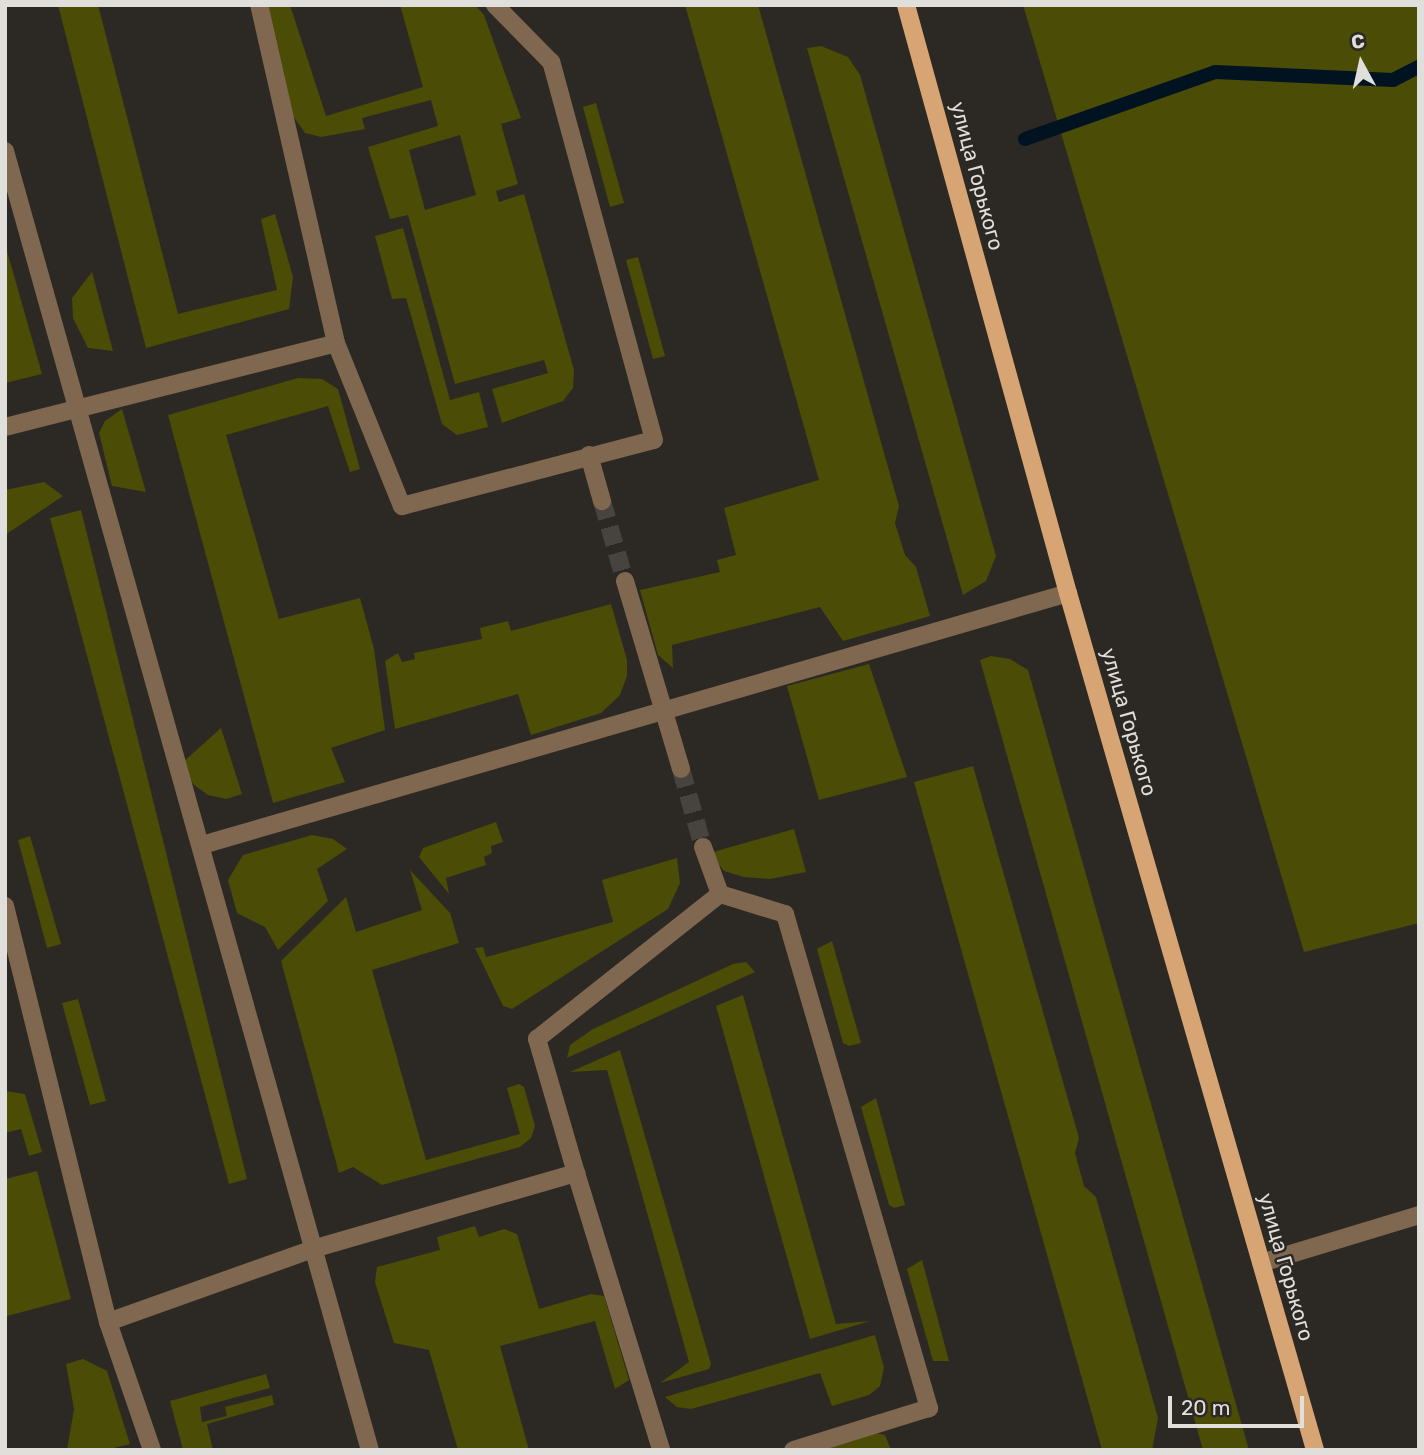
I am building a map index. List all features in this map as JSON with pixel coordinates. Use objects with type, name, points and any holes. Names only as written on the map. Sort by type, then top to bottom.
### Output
[{"type":"main road","name":"улица Горького","points":[[906,5],[1068,593],[1315,1450]]},
{"type":"lane","points":[[259,5],[336,343],[402,506],[654,440],[551,62],[495,5]]},
{"type":"lane","points":[[5,151],[316,1248],[370,1450]]},
{"type":"lane","points":[[5,428],[336,343]]},
{"type":"lane","points":[[589,455],[602,501]]},
{"type":"lane","points":[[625,581],[681,769]]},
{"type":"lane","points":[[202,845],[1068,593]]},
{"type":"lane","points":[[702,847],[720,894]]},
{"type":"lane","points":[[661,1450],[537,1039],[720,894]]},
{"type":"lane","points":[[720,894],[785,914],[929,1408],[793,1450]]},
{"type":"lane","points":[[5,906],[108,1322],[152,1450]]},
{"type":"lane","points":[[108,1322],[316,1248],[576,1174]]},
{"type":"lane","points":[[1261,1263],[1419,1215]]},
{"type":"shaded area","points":[[58,5],[98,5],[178,314],[277,290],[261,219],[275,214],[293,277],[289,309],[146,348]]},
{"type":"shaded area","points":[[290,5],[326,116],[423,87],[400,5],[475,5],[484,15],[521,118],[501,124],[518,184],[496,191],[499,202],[524,194],[574,370],[573,388],[563,401],[502,423],[492,389],[548,373],[544,360],[455,384],[408,215],[390,219],[368,147],[438,126],[431,100],[362,118],[365,129],[321,137],[305,133],[293,116],[263,7]],"holes":[[[460,135],[476,195],[425,210],[409,150]]]},
{"type":"shaded area","points":[[685,5],[758,5],[899,506],[895,523],[905,555],[916,567],[930,616],[843,641],[820,607],[672,645],[673,668],[658,655],[640,590],[720,572],[717,560],[736,555],[724,508],[819,480]]},
{"type":"shaded area","points":[[1023,5],[1419,5],[1419,923],[1304,952]]},
{"type":"shaded area","points":[[821,46],[848,57],[860,75],[996,556],[986,581],[963,595],[807,48]]},
{"type":"shaded area","points":[[596,103],[624,203],[610,207],[583,107]]},
{"type":"shaded area","points":[[403,228],[450,400],[479,392],[488,427],[457,435],[442,424],[406,298],[392,299],[375,236]]},
{"type":"shaded area","points":[[5,244],[42,374],[5,383]]},
{"type":"shaded area","points":[[638,257],[665,356],[653,359],[626,260]]},
{"type":"shaded area","points":[[92,272],[113,351],[88,348],[73,318],[72,298]]},
{"type":"shaded area","points":[[298,378],[322,379],[338,389],[360,469],[350,472],[328,406],[226,435],[279,619],[360,598],[374,649],[385,730],[331,748],[345,782],[273,803],[168,415]]},
{"type":"shaded area","points":[[122,409],[146,492],[112,486],[99,433],[105,421]]},
{"type":"shaded area","points":[[44,482],[63,496],[5,535],[5,490]]},
{"type":"shaded area","points":[[81,510],[247,1179],[229,1184],[50,518]]},
{"type":"shaded area","points":[[611,604],[627,660],[627,676],[620,695],[601,713],[531,735],[518,694],[395,729],[385,661],[398,653],[402,662],[415,659],[414,653],[482,639],[480,628],[508,621],[511,631]]},
{"type":"shaded area","points":[[991,656],[1010,659],[1028,670],[1249,1450],[1203,1450],[980,660]]},
{"type":"shaded area","points":[[869,664],[907,777],[819,800],[787,686]]},
{"type":"shaded area","points":[[221,728],[242,794],[226,799],[208,795],[193,784],[182,763]]},
{"type":"shaded area","points":[[973,766],[1079,1138],[1075,1153],[1084,1186],[1096,1197],[1158,1418],[1152,1450],[1102,1450],[914,782]]},
{"type":"shaded area","points":[[496,822],[503,842],[491,846],[492,853],[484,857],[486,865],[446,878],[449,894],[419,857],[423,848]]},
{"type":"shaded area","points":[[794,829],[806,872],[770,879],[744,877],[724,871],[710,853]]},
{"type":"shaded area","points":[[312,835],[333,839],[347,849],[317,869],[328,901],[278,950],[265,927],[237,913],[228,880],[243,855]]},
{"type":"shaded area","points":[[30,836],[61,944],[47,948],[18,840]]},
{"type":"shaded area","points":[[677,858],[680,883],[668,909],[512,1009],[503,1006],[475,948],[483,947],[486,957],[613,922],[602,880]]},
{"type":"shaded area","points":[[410,870],[450,913],[459,943],[372,970],[426,1160],[520,1134],[507,1088],[519,1084],[524,1087],[535,1126],[531,1138],[520,1147],[382,1185],[353,1167],[339,1173],[281,961],[346,897],[356,932],[422,910]]},
{"type":"shaded area","points":[[832,941],[861,1043],[849,1046],[843,1043],[817,949]]},
{"type":"shaded area","points":[[746,962],[755,972],[567,1058],[570,1045],[593,1029],[733,964]]},
{"type":"shaded area","points":[[743,995],[836,1324],[870,1321],[810,1339],[716,1006]]},
{"type":"shaded area","points":[[78,999],[106,1101],[90,1105],[62,1003]]},
{"type":"shaded area","points":[[620,1050],[711,1364],[709,1369],[660,1383],[689,1362],[607,1070],[570,1072]]},
{"type":"shaded area","points":[[5,1091],[25,1094],[42,1152],[29,1156],[21,1129],[5,1133]]},
{"type":"shaded area","points":[[876,1098],[905,1205],[894,1208],[889,1205],[861,1107]]},
{"type":"shaded area","points":[[37,1171],[71,1299],[7,1316],[5,1179]]},
{"type":"shaded area","points":[[475,1226],[479,1237],[504,1229],[517,1234],[539,1309],[591,1294],[604,1296],[629,1380],[615,1389],[595,1321],[500,1346],[529,1450],[458,1450],[429,1350],[394,1343],[375,1282],[377,1267],[440,1250],[437,1237]]},
{"type":"shaded area","points":[[922,1260],[949,1361],[933,1361],[907,1269]]},
{"type":"shaded area","points":[[875,1335],[884,1368],[880,1386],[869,1395],[832,1406],[820,1373],[691,1409],[677,1407],[665,1397]]},
{"type":"shaded area","points":[[83,1359],[107,1371],[130,1444],[106,1450],[67,1450],[74,1409],[66,1364]]},
{"type":"shaded area","points":[[266,1374],[270,1388],[200,1407],[202,1422],[227,1416],[225,1407],[272,1395],[274,1405],[207,1424],[213,1450],[183,1450],[170,1401]]},
{"type":"shaded area","points":[[875,1433],[885,1435],[891,1450],[816,1450]]},
{"type":"waterway","points":[[1025,139],[1215,72],[1393,80],[1419,67]]},
{"type":"tunnel","points":[[602,501],[625,581]]},
{"type":"tunnel","points":[[681,769],[703,847]]}]
